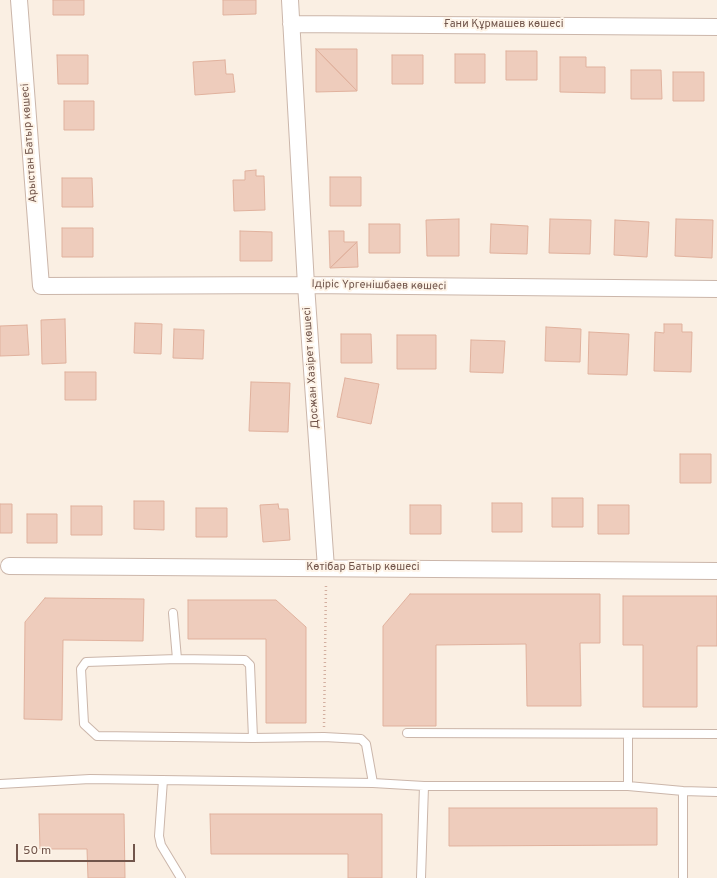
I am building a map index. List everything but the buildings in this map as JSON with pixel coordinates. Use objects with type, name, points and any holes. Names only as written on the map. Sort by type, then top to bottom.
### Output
[{"type":"street","name":"Арыстан Батыр көшесі","points":[[19,0],[42,286]]},
{"type":"street","name":"Досжан Хазірет көшесі","points":[[290,0],[306,285],[326,568]]},
{"type":"street","name":"Ғани Құрмашев көшесі","points":[[291,24],[717,26]]},
{"type":"street","name":"Ідіріс Үргенішбаев көшесі","points":[[42,286],[306,285],[717,289]]},
{"type":"street","name":"Көтібар Батыр көшесі","points":[[9,566],[717,571]]},
{"type":"lane","points":[[173,613],[177,659]]},
{"type":"lane","points":[[253,738],[250,664],[245,660],[177,659],[86,662],[81,669],[84,724],[97,736],[253,738],[324,737],[360,739],[366,744],[373,783]]},
{"type":"lane","points":[[407,733],[717,734]]},
{"type":"lane","points":[[628,734],[628,786]]},
{"type":"lane","points":[[0,784],[90,779],[373,783],[424,786],[628,786],[683,791],[717,792]]},
{"type":"lane","points":[[163,780],[159,836],[161,845],[181,878]]},
{"type":"lane","points":[[421,878],[424,786]]},
{"type":"lane","points":[[683,791],[683,878]]},
{"type":"path","points":[[324,737],[326,568]]}]
